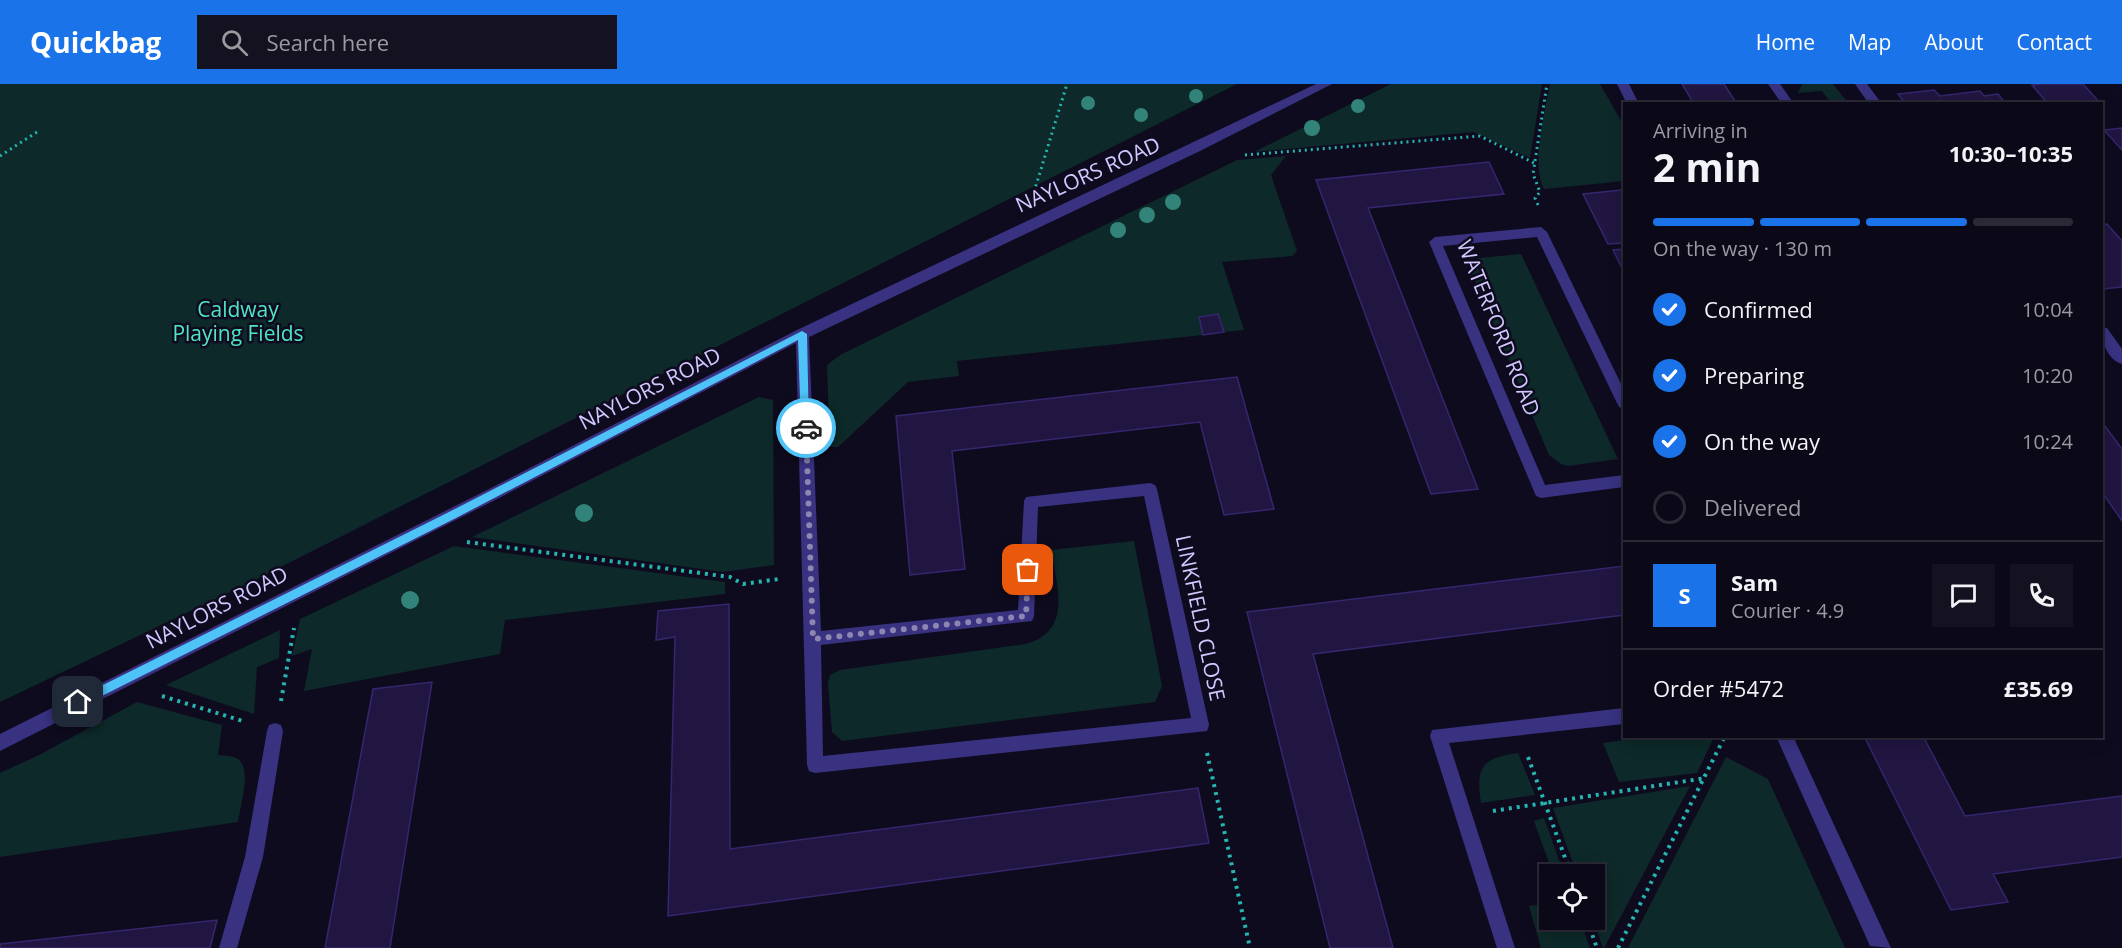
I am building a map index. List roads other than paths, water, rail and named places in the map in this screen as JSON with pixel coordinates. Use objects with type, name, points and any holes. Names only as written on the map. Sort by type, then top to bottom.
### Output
[{"type":"street","name":"NAYLORS ROAD","points":[[0,743],[301,589],[450,516],[802,334],[1023,227],[1222,137],[1326,84]]},
{"type":"street","points":[[1623,84],[1632,102]]},
{"type":"street","points":[[1774,84],[1787,102]]},
{"type":"street","points":[[1861,84],[1874,102]]},
{"type":"street","name":"WATERFORD ROAD","points":[[1623,401],[1541,232],[1435,242],[1541,492],[1623,481]]},
{"type":"street","points":[[2103,333],[2122,359]]},
{"type":"street","name":"LINKFIELD CLOSE","points":[[802,334],[812,575],[813,639],[815,765],[1201,726],[1150,489],[1031,501],[1026,616],[813,639]]},
{"type":"street","points":[[1506,948],[1438,736],[1623,716]]},
{"type":"street","points":[[228,948],[254,857],[275,731]]},
{"type":"street","points":[[1785,738],[1876,940],[1882,948]]},
{"type":"park label","name":"Caldway Playing Fields","points":[[238,322]]}]
